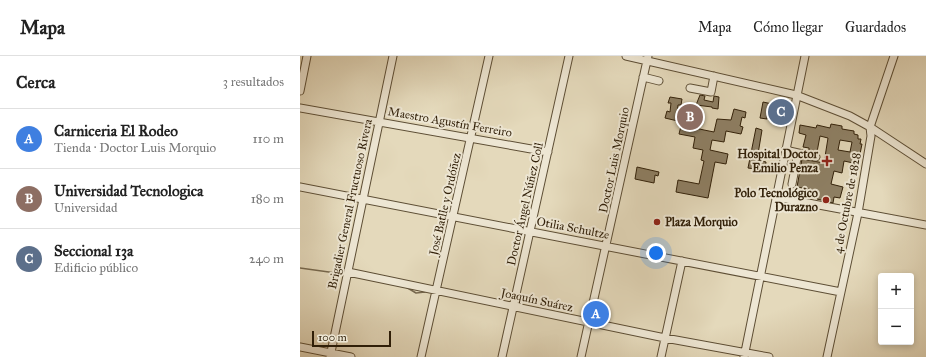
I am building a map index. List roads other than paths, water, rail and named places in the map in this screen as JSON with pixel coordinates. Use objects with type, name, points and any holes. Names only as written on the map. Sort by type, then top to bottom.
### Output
[{"type":"street","points":[[300,91],[307,56]]},
{"type":"street","name":"Brigadier General Fructuoso Rivera","points":[[330,355],[393,56]]},
{"type":"street","name":"José Batlle y Ordóñez","points":[[421,357],[489,56]]},
{"type":"street","name":"Doctor Ángel Núñez Coll","points":[[502,357],[569,56]]},
{"type":"street","points":[[626,56],[647,58],[714,76],[796,95],[850,116],[870,127],[926,164]]},
{"type":"street","points":[[744,354],[805,56]]},
{"type":"street","name":"4 de Octubre de 1828","points":[[827,357],[858,213],[871,136],[870,127],[894,56]]},
{"type":"street","name":"Doctor Luis Morquio","points":[[581,357],[607,246],[647,58]]},
{"type":"street","points":[[690,88],[711,92],[714,76]]},
{"type":"street","points":[[643,77],[659,81]]},
{"type":"street","name":"Maestro Agustín Ferreiro","points":[[300,108],[471,137],[548,152]]},
{"type":"street","points":[[785,150],[816,157]]},
{"type":"street","points":[[792,184],[798,153]]},
{"type":"street","name":"Otilia Schultze","points":[[300,187],[453,215],[841,292]]},
{"type":"street","points":[[776,197],[926,225]]},
{"type":"street","points":[[661,357],[682,261]]},
{"type":"street","name":"Joaquín Suárez","points":[[348,272],[744,354],[769,357]]},
{"type":"street","points":[[300,347],[330,355],[351,357]]},
{"type":"waterway","points":[[300,268],[336,273]]},
{"type":"waterway","points":[[406,287],[416,293],[425,292]]},
{"type":"place","name":"Seccional 13a","points":[[781,112]]},
{"type":"place","name":"Universidad Tecnologica","points":[[690,117]]},
{"type":"place","name":"Hospital Doctor Emilio Penza","points":[[827,161]]},
{"type":"place","name":"Polo Tecnológico Durazno","points":[[826,200]]},
{"type":"place","name":"Plaza Morquio","points":[[657,222]]},
{"type":"place","name":"Carniceria El Rodeo","points":[[596,314]]}]
